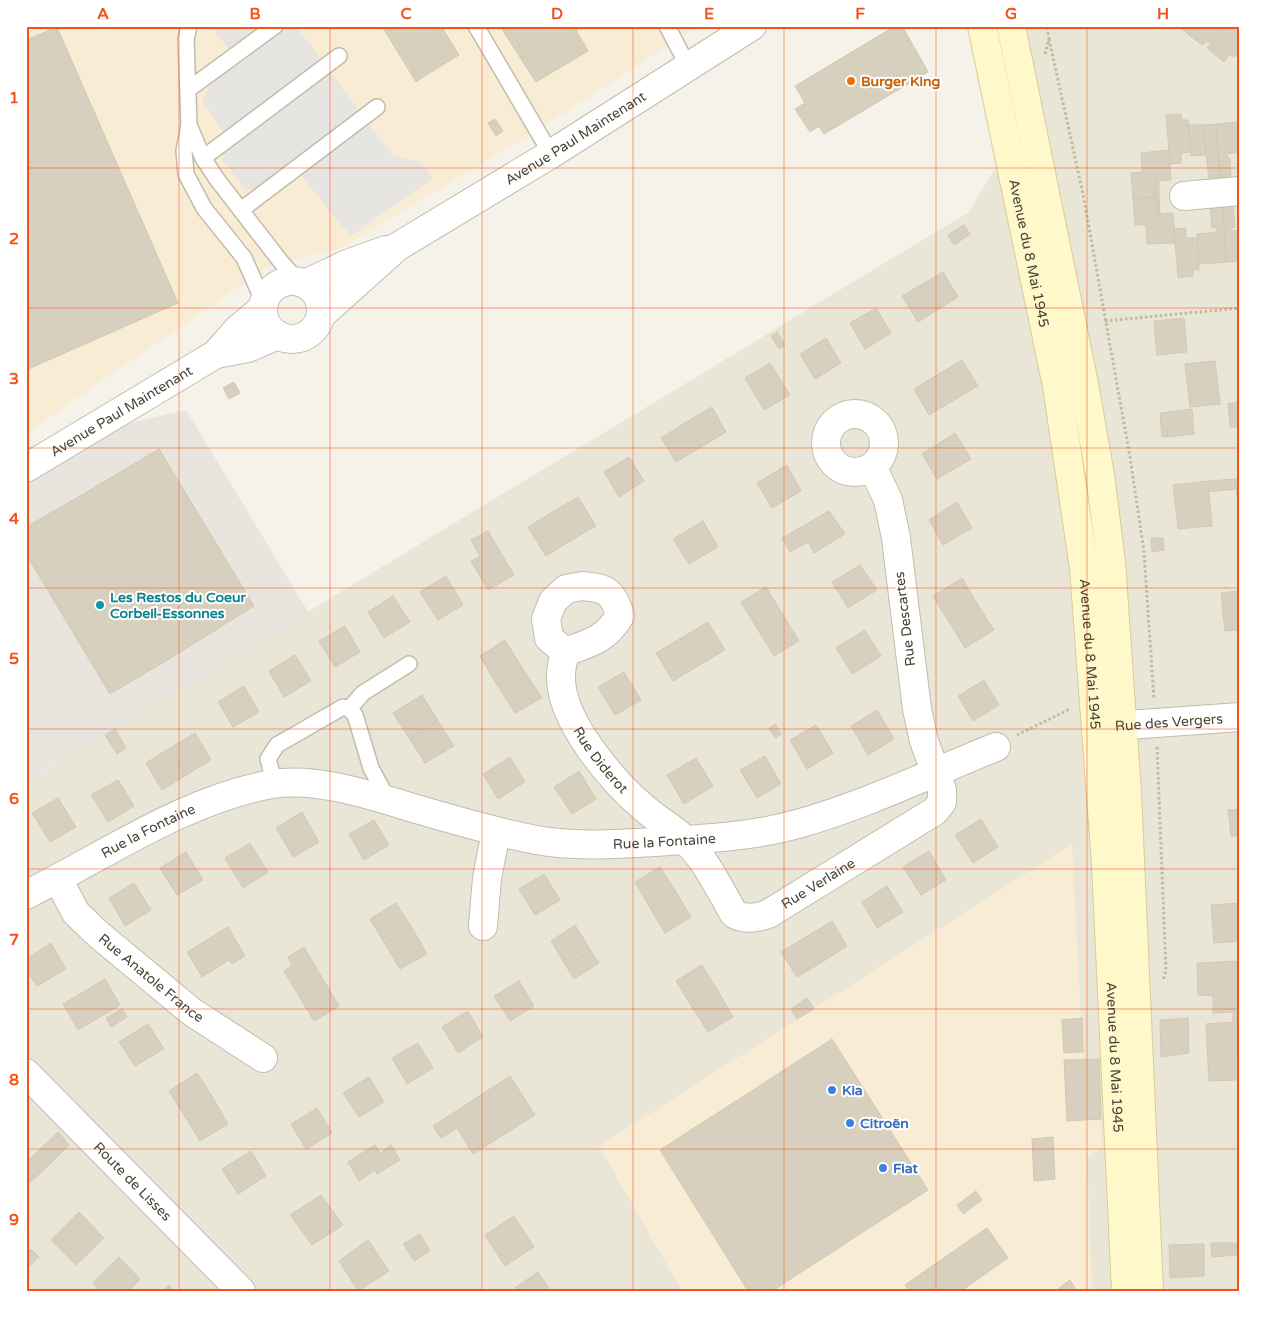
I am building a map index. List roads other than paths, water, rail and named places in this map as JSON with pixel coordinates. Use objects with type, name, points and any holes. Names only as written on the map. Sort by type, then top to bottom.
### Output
[{"type":"main road","name":"Avenue du 8 Mai 1945","points":[[982,26],[1057,386],[1110,726],[1149,1291]]},
{"type":"main road","name":"Avenue du 8 Mai 1945","points":[[1011,26],[1100,476],[1111,562],[1110,726],[1106,864],[1126,1291]]},
{"type":"street","name":"Avenue Paul Maintenant","points":[[321,315],[397,247],[551,154],[689,68],[752,26]]},
{"type":"street","points":[[1184,196],[1240,191]]},
{"type":"street","name":"Avenue Paul Maintenant","points":[[302,282],[397,247]]},
{"type":"street","points":[[290,281],[302,282],[318,296],[321,315],[318,324],[305,337],[286,339],[278,335],[266,324],[264,306],[273,288],[290,281]]},
{"type":"street","name":"Avenue Paul Maintenant","points":[[26,468],[216,354],[237,330],[264,306]]},
{"type":"street","name":"Avenue Paul Maintenant","points":[[216,354],[248,348],[278,335]]},
{"type":"street","name":"Rue Descartes","points":[[873,468],[888,500],[894,528],[917,709],[934,772]]},
{"type":"street","name":"Rue Diderot","points":[[564,652],[561,676],[567,706],[579,731],[602,766],[643,807],[686,840]]},
{"type":"street","name":"Rue des Vergers","points":[[1110,726],[1240,717]]},
{"type":"street","name":"Rue la Fontaine","points":[[26,895],[192,808],[222,796],[275,784],[321,785],[388,800],[496,832],[541,841],[584,844],[686,840],[743,835],[799,824],[864,802],[996,747]]},
{"type":"street","name":"Rue Verlaine","points":[[686,840],[702,859],[734,914],[742,918],[756,918],[768,914],[935,811],[942,802],[942,790],[934,772]]},
{"type":"street","points":[[483,926],[487,878],[496,832]]},
{"type":"street","name":"Rue Anatole France","points":[[58,879],[76,913],[99,935],[192,1012],[263,1058]]},
{"type":"street","name":"Route de Lisses","points":[[26,1073],[241,1291]]},
{"type":"lane","points":[[189,26],[186,39],[190,125],[184,152],[186,174],[204,208],[244,258],[264,306]]},
{"type":"lane","points":[[189,89],[275,26]]},
{"type":"lane","points":[[476,26],[551,154]]},
{"type":"lane","points":[[667,26],[689,68]]},
{"type":"lane","points":[[203,158],[339,56]]},
{"type":"lane","points":[[241,210],[377,107]]},
{"type":"lane","points":[[190,125],[203,158],[281,262],[302,282]]},
{"type":"lane","points":[[349,709],[363,693],[409,664]]},
{"type":"lane","points":[[275,784],[268,759],[277,745],[343,707],[349,709],[355,715],[371,768],[388,800]]},
{"type":"place","name":"Burger King","points":[[851,81]]},
{"type":"place","name":"Les Restos du Coeur Corbeil-Essonnes","points":[[100,605]]},
{"type":"place","name":"Kia","points":[[832,1090]]},
{"type":"place","name":"Citroën","points":[[850,1123]]},
{"type":"place","name":"Fiat","points":[[883,1168]]}]
